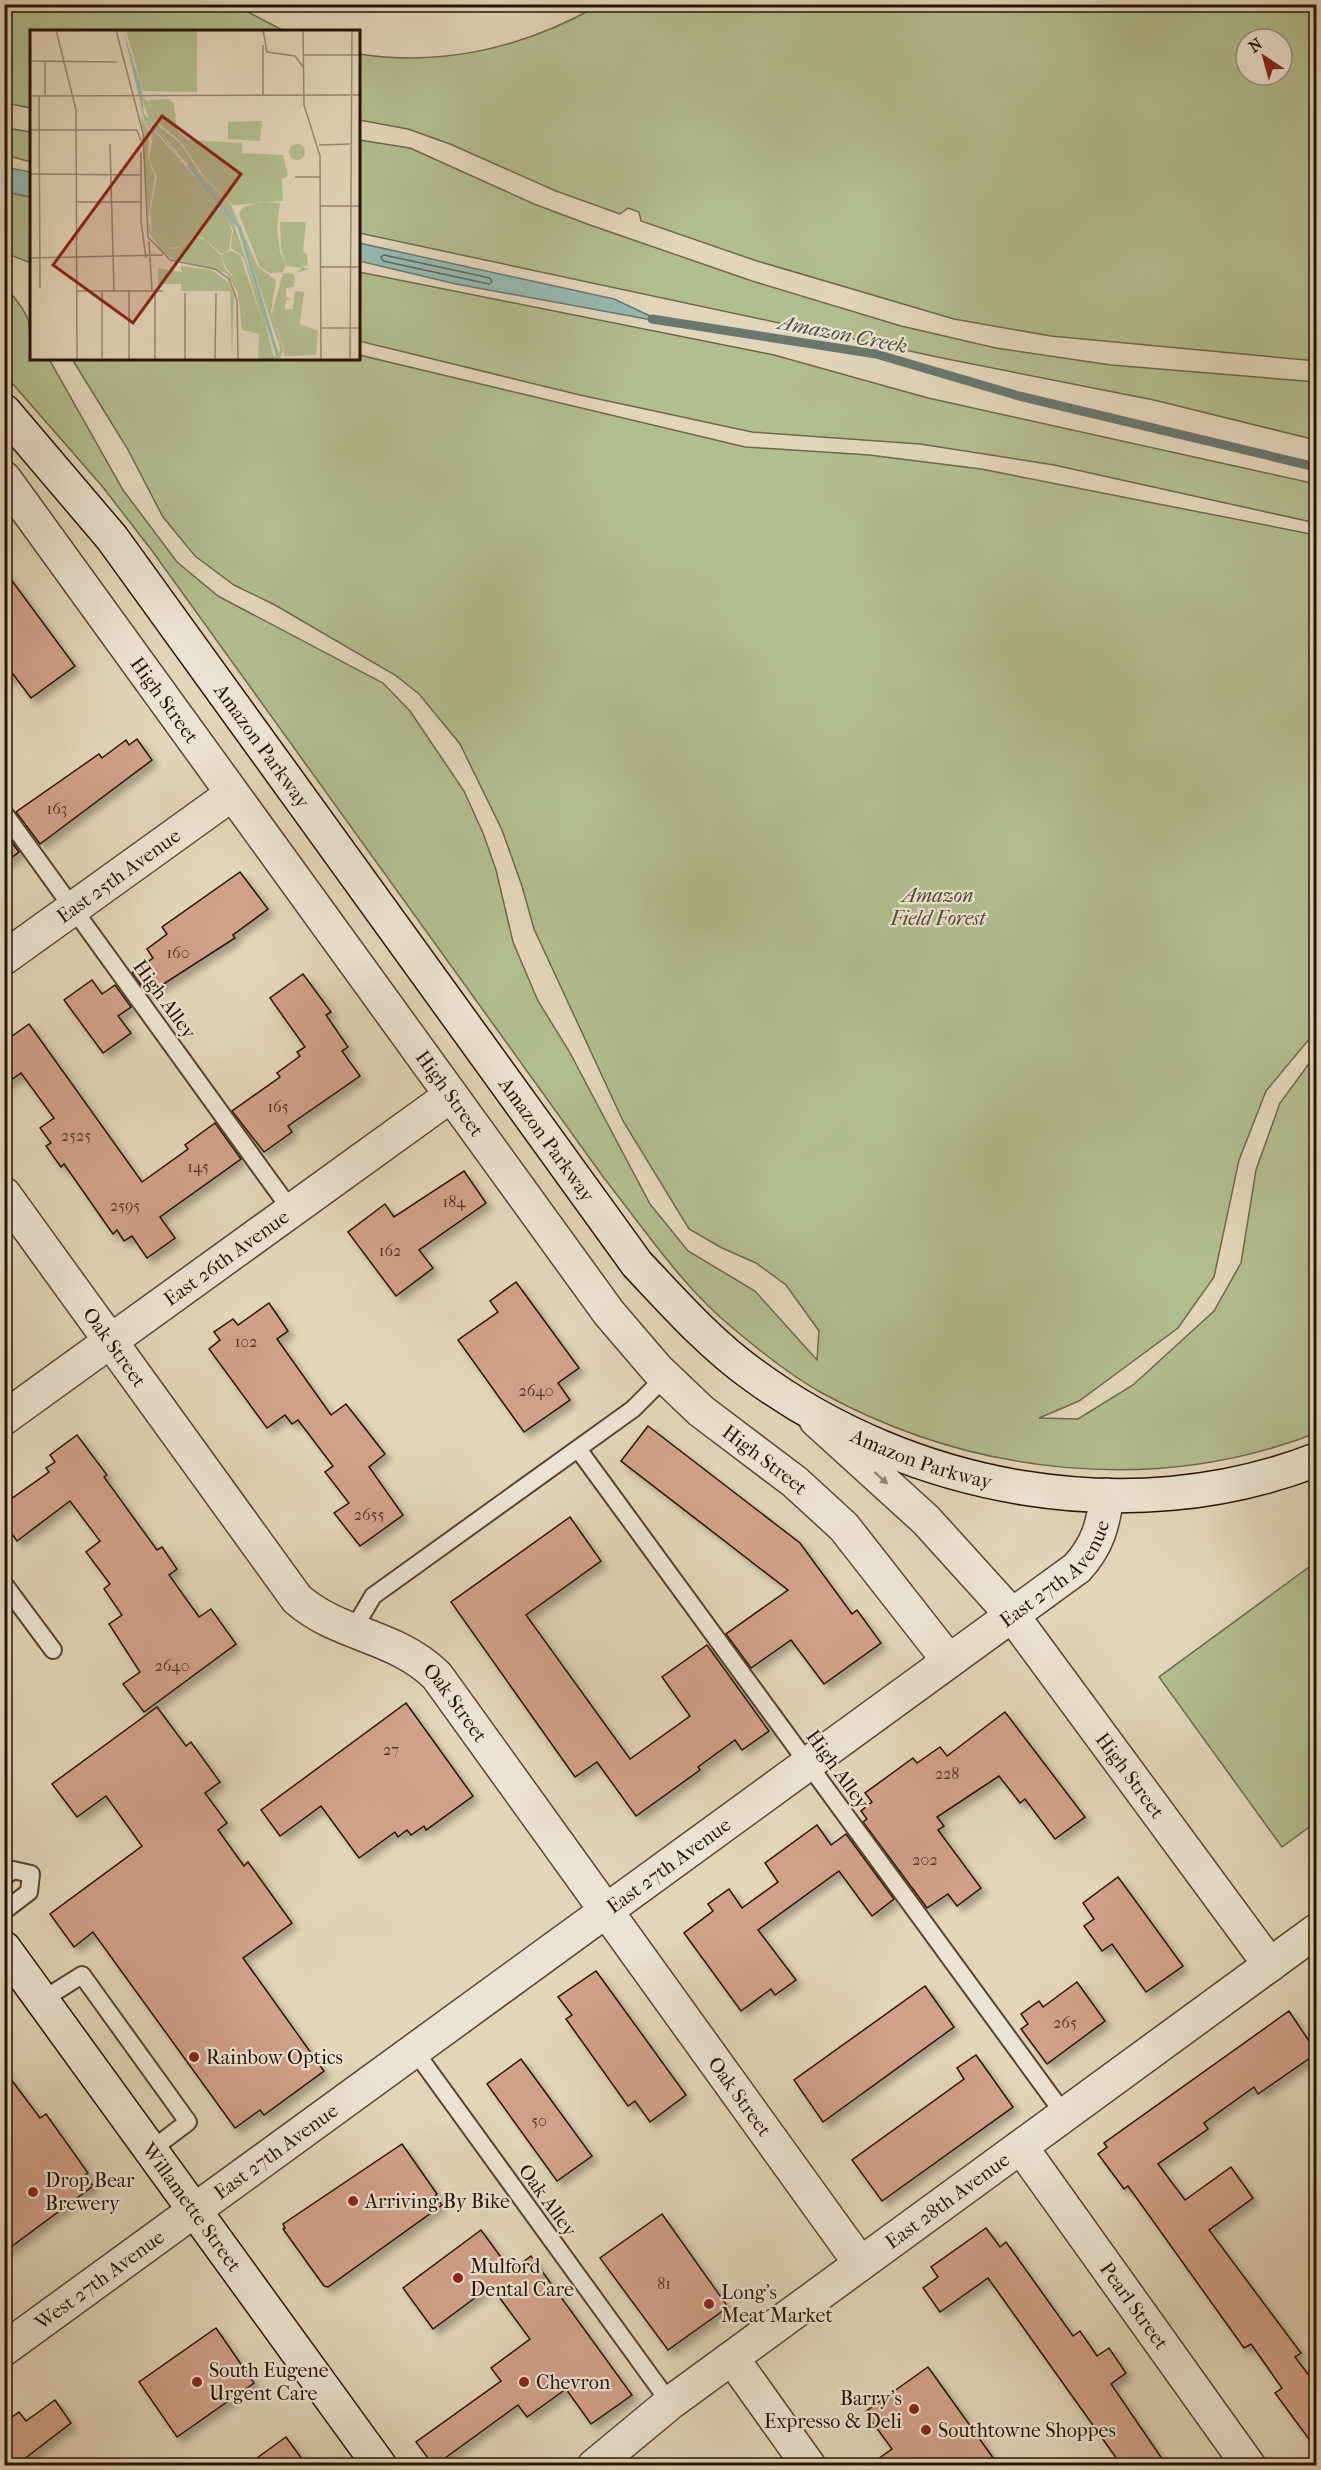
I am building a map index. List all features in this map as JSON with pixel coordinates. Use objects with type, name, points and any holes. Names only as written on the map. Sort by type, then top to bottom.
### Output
[{"type":"street","name":"Amazon Parkway","points":[[4,411],[112,538],[637,1264],[689,1319],[750,1373],[806,1411],[858,1438],[918,1463],[969,1478],[1044,1491],[1107,1495],[1155,1494],[1226,1485],[1292,1469],[1317,1460]]},
{"type":"street","name":"High Street","points":[[4,478],[39,522],[232,794],[609,1313],[665,1377],[701,1411],[795,1482],[844,1527],[949,1661]]},
{"type":"street","name":"East 25th Avenue","points":[[4,958],[232,794]]},
{"type":"street","name":"East 26th Avenue","points":[[4,1418],[450,1096]]},
{"type":"street","name":"Oak Street","points":[[4,1194],[297,1599],[322,1617],[399,1647],[425,1664],[436,1676],[860,2263]]},
{"type":"street","name":"High Street","points":[[806,1411],[926,1520],[1012,1616],[1270,1965]]},
{"type":"street","name":"East 27th Avenue","points":[[194,2210],[1077,1568],[1092,1552],[1102,1530],[1107,1495]]},
{"type":"street","name":"East 28th Avenue","points":[[594,2466],[670,2403],[1064,2114],[1270,1965],[1312,1943]]},
{"type":"street","name":"Willamette Street","points":[[4,1948],[380,2466]]},
{"type":"street","name":"Pearl Street","points":[[1021,2147],[1249,2466]]},
{"type":"street","name":"West 27th Avenue","points":[[4,2349],[194,2210]]},
{"type":"street","points":[[732,2358],[809,2466]]},
{"type":"lane","name":"High Alley","points":[[4,813],[291,1210]]},
{"type":"lane","points":[[353,1630],[363,1607],[373,1596],[633,1409],[665,1377]]},
{"type":"lane","name":"High Alley","points":[[578,1449],[1064,2114]]},
{"type":"lane","points":[[4,1584],[53,1650]]},
{"type":"lane","points":[[4,1877],[13,1870],[31,1874],[29,1892],[4,1911]]},
{"type":"lane","points":[[42,2000],[82,1975],[188,2122],[151,2150]]},
{"type":"lane","name":"Oak Alley","points":[[414,2050],[670,2403]]},
{"type":"green space","points":[[4,5],[235,5],[282,30],[30,30],[30,108],[5,103]]},
{"type":"green space","points":[[599,5],[1316,5],[1316,361],[1051,336],[954,319],[754,260],[641,221],[639,212],[628,208],[620,214],[556,191],[450,144],[408,129],[360,120],[360,54],[422,58],[483,50],[513,42],[571,20]]},
{"type":"green space","points":[[5,128],[30,132],[30,162],[5,155]]},
{"type":"green space","points":[[360,140],[410,148],[534,204],[590,225],[752,281],[901,326],[996,348],[1111,365],[1316,382],[1316,440],[1154,400],[947,359],[360,233]]},
{"type":"green space","points":[[4,192],[30,197],[30,263],[5,253]]},
{"type":"green space","points":[[360,272],[774,355],[928,398],[1316,484],[1316,523],[1054,465],[920,444],[752,432],[580,395],[360,341]]},
{"type":"green space","name":"Amazon Field Forest","points":[[5,287],[25,312],[28,320],[30,360],[50,360],[123,490],[177,562],[218,596],[383,683],[410,711],[464,791],[483,833],[496,870],[513,942],[538,1001],[569,1051],[650,1204],[688,1251],[755,1291],[817,1360],[819,1331],[786,1285],[756,1263],[722,1248],[689,1229],[623,1121],[534,929],[522,886],[502,830],[460,744],[419,694],[395,675],[275,605],[234,585],[195,556],[163,517],[127,448],[73,360],[360,360],[360,355],[745,447],[869,455],[981,469],[1316,535],[1316,1031],[1266,1091],[1239,1160],[1214,1277],[1178,1328],[1079,1401],[1039,1418],[1078,1419],[1133,1385],[1214,1311],[1241,1263],[1256,1170],[1280,1103],[1316,1054],[1316,1433],[1255,1453],[1192,1465],[1128,1470],[1065,1467],[1002,1458],[940,1443],[880,1421],[822,1393],[756,1348],[704,1301],[645,1232],[153,552],[102,486],[5,375]]},
{"type":"green space","points":[[1316,1562],[1316,1822],[1282,1847],[1159,1677]]},
{"type":"water","points":[[4,167],[30,172],[30,197],[5,192]]},
{"type":"water","points":[[360,243],[614,299],[663,322],[456,284],[360,261]]},
{"type":"building","points":[[4,570],[75,666],[31,698],[13,674],[4,680]]},
{"type":"building","points":[[137,739],[152,760],[40,844],[16,812],[99,754],[102,758],[126,740],[129,745]]},
{"type":"building","points":[[4,832],[19,852],[4,863]]},
{"type":"building","points":[[240,872],[268,909],[233,935],[235,938],[148,994],[132,973],[153,958],[147,949],[167,934],[162,927]]},
{"type":"building","points":[[303,974],[331,1012],[326,1015],[348,1047],[342,1051],[360,1076],[288,1126],[292,1132],[264,1152],[232,1111],[280,1077],[277,1073],[300,1056],[297,1052],[305,1047],[270,998]]},
{"type":"building","points":[[92,980],[102,994],[115,985],[131,1007],[118,1016],[131,1033],[103,1053],[64,1000]]},
{"type":"building","points":[[29,1024],[142,1182],[188,1149],[185,1145],[215,1123],[241,1159],[160,1217],[175,1238],[147,1258],[132,1236],[124,1241],[117,1230],[113,1234],[64,1164],[61,1167],[46,1146],[51,1143],[40,1128],[54,1118],[21,1073],[4,1085],[4,1042]]},
{"type":"building","points":[[464,1171],[486,1203],[419,1250],[433,1268],[396,1296],[348,1232],[385,1204],[394,1217]]},
{"type":"building","points":[[516,1282],[579,1368],[558,1383],[570,1400],[524,1432],[458,1340],[498,1312],[490,1301]]},
{"type":"building","points":[[269,1303],[288,1331],[277,1339],[331,1415],[346,1404],[385,1454],[369,1467],[403,1515],[360,1546],[334,1513],[349,1503],[325,1472],[333,1466],[298,1420],[292,1424],[285,1415],[267,1428],[209,1349],[220,1340],[214,1332],[233,1319],[238,1325]]},
{"type":"building","points":[[648,1426],[800,1543],[852,1614],[857,1610],[881,1643],[824,1684],[791,1640],[751,1668],[726,1634],[788,1590],[621,1461]]},
{"type":"building","points":[[77,1435],[107,1475],[104,1477],[157,1550],[162,1547],[177,1569],[169,1575],[199,1617],[211,1609],[236,1644],[144,1712],[123,1684],[140,1672],[109,1624],[122,1615],[104,1589],[110,1584],[86,1552],[100,1541],[70,1501],[17,1541],[4,1523],[4,1504],[49,1472],[46,1468],[55,1462],[50,1455]]},
{"type":"building","points":[[570,1517],[601,1561],[526,1615],[630,1759],[690,1716],[662,1677],[707,1645],[769,1731],[742,1750],[735,1740],[698,1767],[700,1770],[636,1816],[597,1762],[575,1777],[451,1602]]},
{"type":"building","points":[[406,1703],[473,1796],[426,1830],[424,1826],[411,1835],[407,1830],[398,1837],[395,1832],[359,1858],[321,1806],[280,1836],[261,1810]]},
{"type":"building","points":[[157,1707],[186,1746],[191,1742],[220,1782],[205,1793],[227,1823],[218,1830],[244,1866],[248,1862],[292,1923],[243,1958],[324,2071],[264,2115],[260,2110],[235,2128],[93,1932],[74,1947],[50,1914],[142,1846],[106,1796],[77,1817],[52,1784]]},
{"type":"building","points":[[1005,1712],[1085,1817],[1055,1839],[1025,1799],[1020,1803],[999,1776],[937,1817],[944,1826],[938,1830],[981,1888],[957,1906],[948,1894],[927,1908],[863,1822],[867,1819],[861,1811],[872,1802],[865,1793],[913,1758],[917,1763],[940,1747],[947,1756]]},
{"type":"building","points":[[817,1825],[831,1845],[846,1834],[894,1899],[872,1916],[839,1871],[758,1930],[796,1980],[775,1995],[771,1989],[741,2011],[684,1933],[713,1911],[708,1904],[729,1889],[742,1908],[778,1882],[765,1863]]},
{"type":"building","points":[[1118,1877],[1183,1966],[1146,1992],[1112,1944],[1102,1951],[1084,1926],[1094,1919],[1083,1903]]},
{"type":"building","points":[[596,1971],[686,2095],[650,2122],[635,2101],[628,2106],[566,2019],[572,2015],[558,1997]]},
{"type":"building","points":[[1077,1982],[1105,2021],[1047,2064],[1021,2029],[1028,2024],[1021,2014],[1039,2001],[1043,2007]]},
{"type":"building","points":[[925,1986],[954,2027],[823,2122],[794,2080]]},
{"type":"building","points":[[1289,2011],[1317,2053],[1258,2094],[1254,2087],[1204,2123],[1208,2129],[1158,2164],[1185,2200],[1231,2167],[1253,2198],[1209,2230],[1301,2353],[1295,2357],[1317,2386],[1317,2450],[1275,2393],[1282,2388],[1251,2344],[1244,2348],[1128,2186],[1124,2189],[1098,2154],[1107,2147],[1104,2143]]},
{"type":"building","points":[[976,2055],[1013,2107],[882,2201],[852,2160],[964,2079],[957,2068]]},
{"type":"building","points":[[521,2059],[592,2156],[557,2181],[487,2084]]},
{"type":"building","name":"Drop Bear Brewery","points":[[4,2070],[40,2118],[46,2114],[88,2173],[85,2175],[93,2186],[4,2252]]},
{"type":"building","points":[[402,2144],[437,2194],[435,2196],[442,2205],[328,2287],[324,2286],[283,2229],[285,2228],[283,2224]]},
{"type":"building","points":[[662,2214],[728,2307],[668,2350],[600,2258]]},
{"type":"building","points":[[986,2228],[1000,2247],[1006,2242],[1073,2336],[1080,2331],[1097,2356],[1109,2348],[1126,2373],[1111,2384],[1167,2466],[1122,2466],[988,2278],[940,2312],[923,2288],[938,2277],[931,2267]]},
{"type":"building","points":[[481,2230],[511,2271],[531,2256],[632,2395],[591,2424],[566,2389],[527,2417],[518,2405],[434,2466],[416,2442],[501,2381],[491,2368],[530,2339],[491,2286],[433,2329],[403,2288]]},
{"type":"building","name":"South Eugene Urgent Care","points":[[216,2328],[254,2383],[177,2437],[139,2382]]},
{"type":"building","name":"Southtowne Shoppes","points":[[928,2367],[999,2466],[868,2466],[892,2449],[865,2412]]},
{"type":"building","points":[[55,2400],[71,2423],[15,2466],[4,2466],[4,2423],[19,2412],[26,2421]]},
{"type":"building","points":[[286,2437],[307,2466],[246,2466]]},
{"type":"waterway","name":"Amazon Creek","points":[[652,319],[876,354],[1019,396],[1316,467]]},
{"type":"place","name":"Rainbow Optics","points":[[194,2057]]},
{"type":"place","name":"Drop Bear Brewery","points":[[33,2192]]},
{"type":"place","name":"Arriving By Bike","points":[[353,2201]]},
{"type":"place","name":"Mulford Dental Care","points":[[458,2278]]},
{"type":"place","name":"Long's Meat Market","points":[[709,2304]]},
{"type":"place","name":"South Eugene Urgent Care","points":[[197,2382]]},
{"type":"place","name":"Chevron","points":[[524,2382]]},
{"type":"place","name":"Barry's Expresso & Deli","points":[[914,2409]]},
{"type":"place","name":"Southtowne Shoppes","points":[[926,2430]]}]
